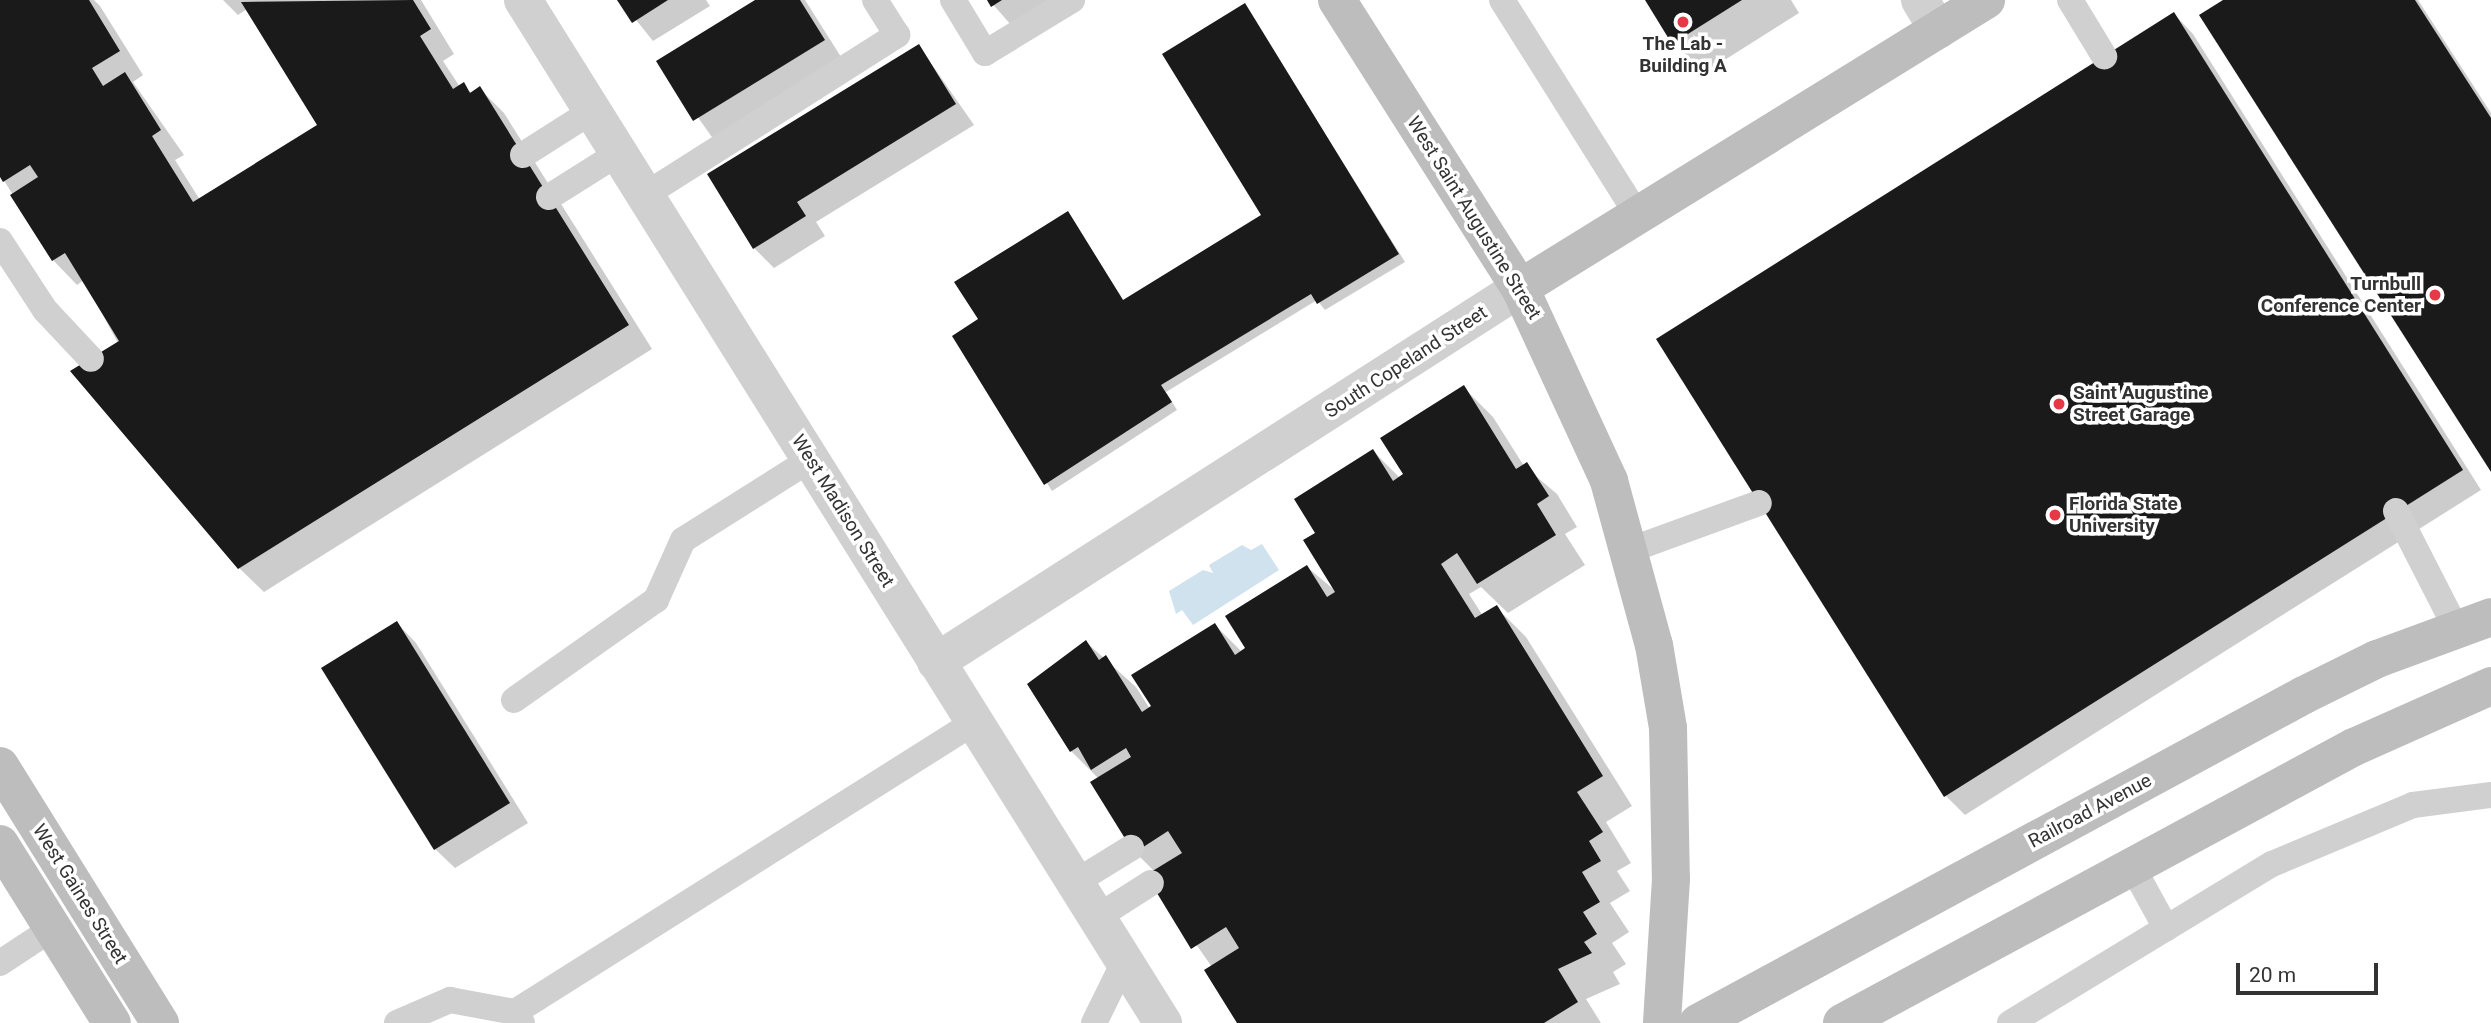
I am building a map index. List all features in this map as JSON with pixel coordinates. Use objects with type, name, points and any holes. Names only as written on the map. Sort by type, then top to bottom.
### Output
[{"type":"main road","name":"West Saint Augustine Street","points":[[1337,0],[1520,288],[1576,401],[1630,550],[1668,727],[1671,879],[1662,1023]]},
{"type":"main road","name":"South Copeland Street","points":[[1520,288],[1638,216],[1929,15],[1986,0]]},
{"type":"main road","name":"Railroad Avenue","points":[[1698,1023],[2304,695],[2474,622]]},
{"type":"main road","points":[[1842,1023],[2427,710],[2491,686]]},
{"type":"main road","name":"West Gaines Street","points":[[0,765],[160,1023]]},
{"type":"main road","points":[[0,844],[112,1023]]},
{"type":"main road","points":[[53,928],[88,905]]},
{"type":"street","name":"West Madison Street","points":[[523,0],[1163,1023]]},
{"type":"street","name":"South Copeland Street","points":[[936,662],[1520,288]]},
{"type":"lane","points":[[645,195],[897,36],[875,0]]},
{"type":"lane","points":[[953,0],[985,53],[1072,0]]},
{"type":"lane","points":[[1502,0],[1638,216]]},
{"type":"lane","points":[[2070,0],[2104,55]]},
{"type":"lane","points":[[523,155],[592,111]]},
{"type":"lane","points":[[549,197],[619,153]]},
{"type":"lane","points":[[0,241],[45,310],[91,359]]},
{"type":"lane","points":[[514,700],[656,600],[683,540],[811,459]]},
{"type":"lane","points":[[1630,550],[1759,503]]},
{"type":"lane","points":[[2396,511],[2474,622]]},
{"type":"lane","points":[[397,1023],[450,1000],[519,1018],[973,723]]},
{"type":"lane","points":[[2010,1023],[2272,864],[2364,821],[2462,794],[2491,795]]},
{"type":"lane","points":[[1074,883],[1131,848]]},
{"type":"lane","points":[[2132,866],[2166,928]]},
{"type":"lane","points":[[1096,918],[1150,883]]},
{"type":"lane","points":[[0,962],[53,928]]},
{"type":"lane","points":[[1094,1023],[1125,962]]},
{"type":"water","points":[[1262,544],[1279,570],[1193,625],[1182,610],[1176,614],[1169,591],[1203,570],[1213,573],[1209,565],[1242,545],[1251,550]]},
{"type":"building","points":[[0,0],[89,0],[120,51],[92,68],[103,86],[125,72],[161,130],[152,136],[193,202],[317,125],[241,2],[413,0],[431,29],[420,36],[453,89],[464,82],[470,93],[480,86],[629,325],[238,569],[70,371],[119,341],[65,253],[52,261],[10,195],[38,177],[30,165],[3,182],[0,177]]},
{"type":"building","points":[[617,0],[668,0],[632,23]]},
{"type":"building","points":[[755,0],[800,0],[825,40],[693,121],[656,61]]},
{"type":"building","points":[[987,0],[1002,0],[991,7]]},
{"type":"building","name":"The Lab - Building A","points":[[1645,0],[1742,0],[1672,44]]},
{"type":"building","name":"Turnbull Conference Center","points":[[2223,0],[2415,0],[2491,118],[2491,472],[2199,15]]},
{"type":"building","points":[[1245,3],[1399,254],[1317,304],[1311,294],[1161,385],[1172,402],[1044,485],[952,336],[978,319],[954,282],[1068,211],[1123,300],[1261,215],[1162,54]]},
{"type":"building","name":"Saint Augustine Street Garage","points":[[2174,12],[2463,470],[1944,797],[1656,339]]},
{"type":"building","points":[[919,44],[956,104],[797,202],[806,216],[753,249],[707,174]]},
{"type":"building","points":[[1464,385],[1516,469],[1527,462],[1549,496],[1537,504],[1556,535],[1477,584],[1457,553],[1441,564],[1475,618],[1497,605],[1603,776],[1577,792],[1603,832],[1589,841],[1601,861],[1582,872],[1600,902],[1583,912],[1597,934],[1584,942],[1592,953],[1558,969],[1578,1002],[1544,1023],[1237,1023],[1204,970],[1239,948],[1226,927],[1191,949],[1146,875],[1182,853],[1168,831],[1134,853],[1090,782],[1131,757],[1126,748],[1091,770],[1078,747],[1070,752],[1027,684],[1086,640],[1099,660],[1106,655],[1142,712],[1151,706],[1131,675],[1215,623],[1235,655],[1245,648],[1225,616],[1307,565],[1327,597],[1335,592],[1303,540],[1315,533],[1294,499],[1373,449],[1393,481],[1403,474],[1380,438]]},
{"type":"building","points":[[397,621],[510,803],[434,850],[321,668]]},
{"type":"place","name":"The Lab - Building A","points":[[1683,22]]},
{"type":"place","name":"Turnbull Conference Center","points":[[2435,295]]},
{"type":"place","name":"Saint Augustine Street Garage","points":[[2059,404]]},
{"type":"place","name":"Florida State University","points":[[2055,515]]}]
